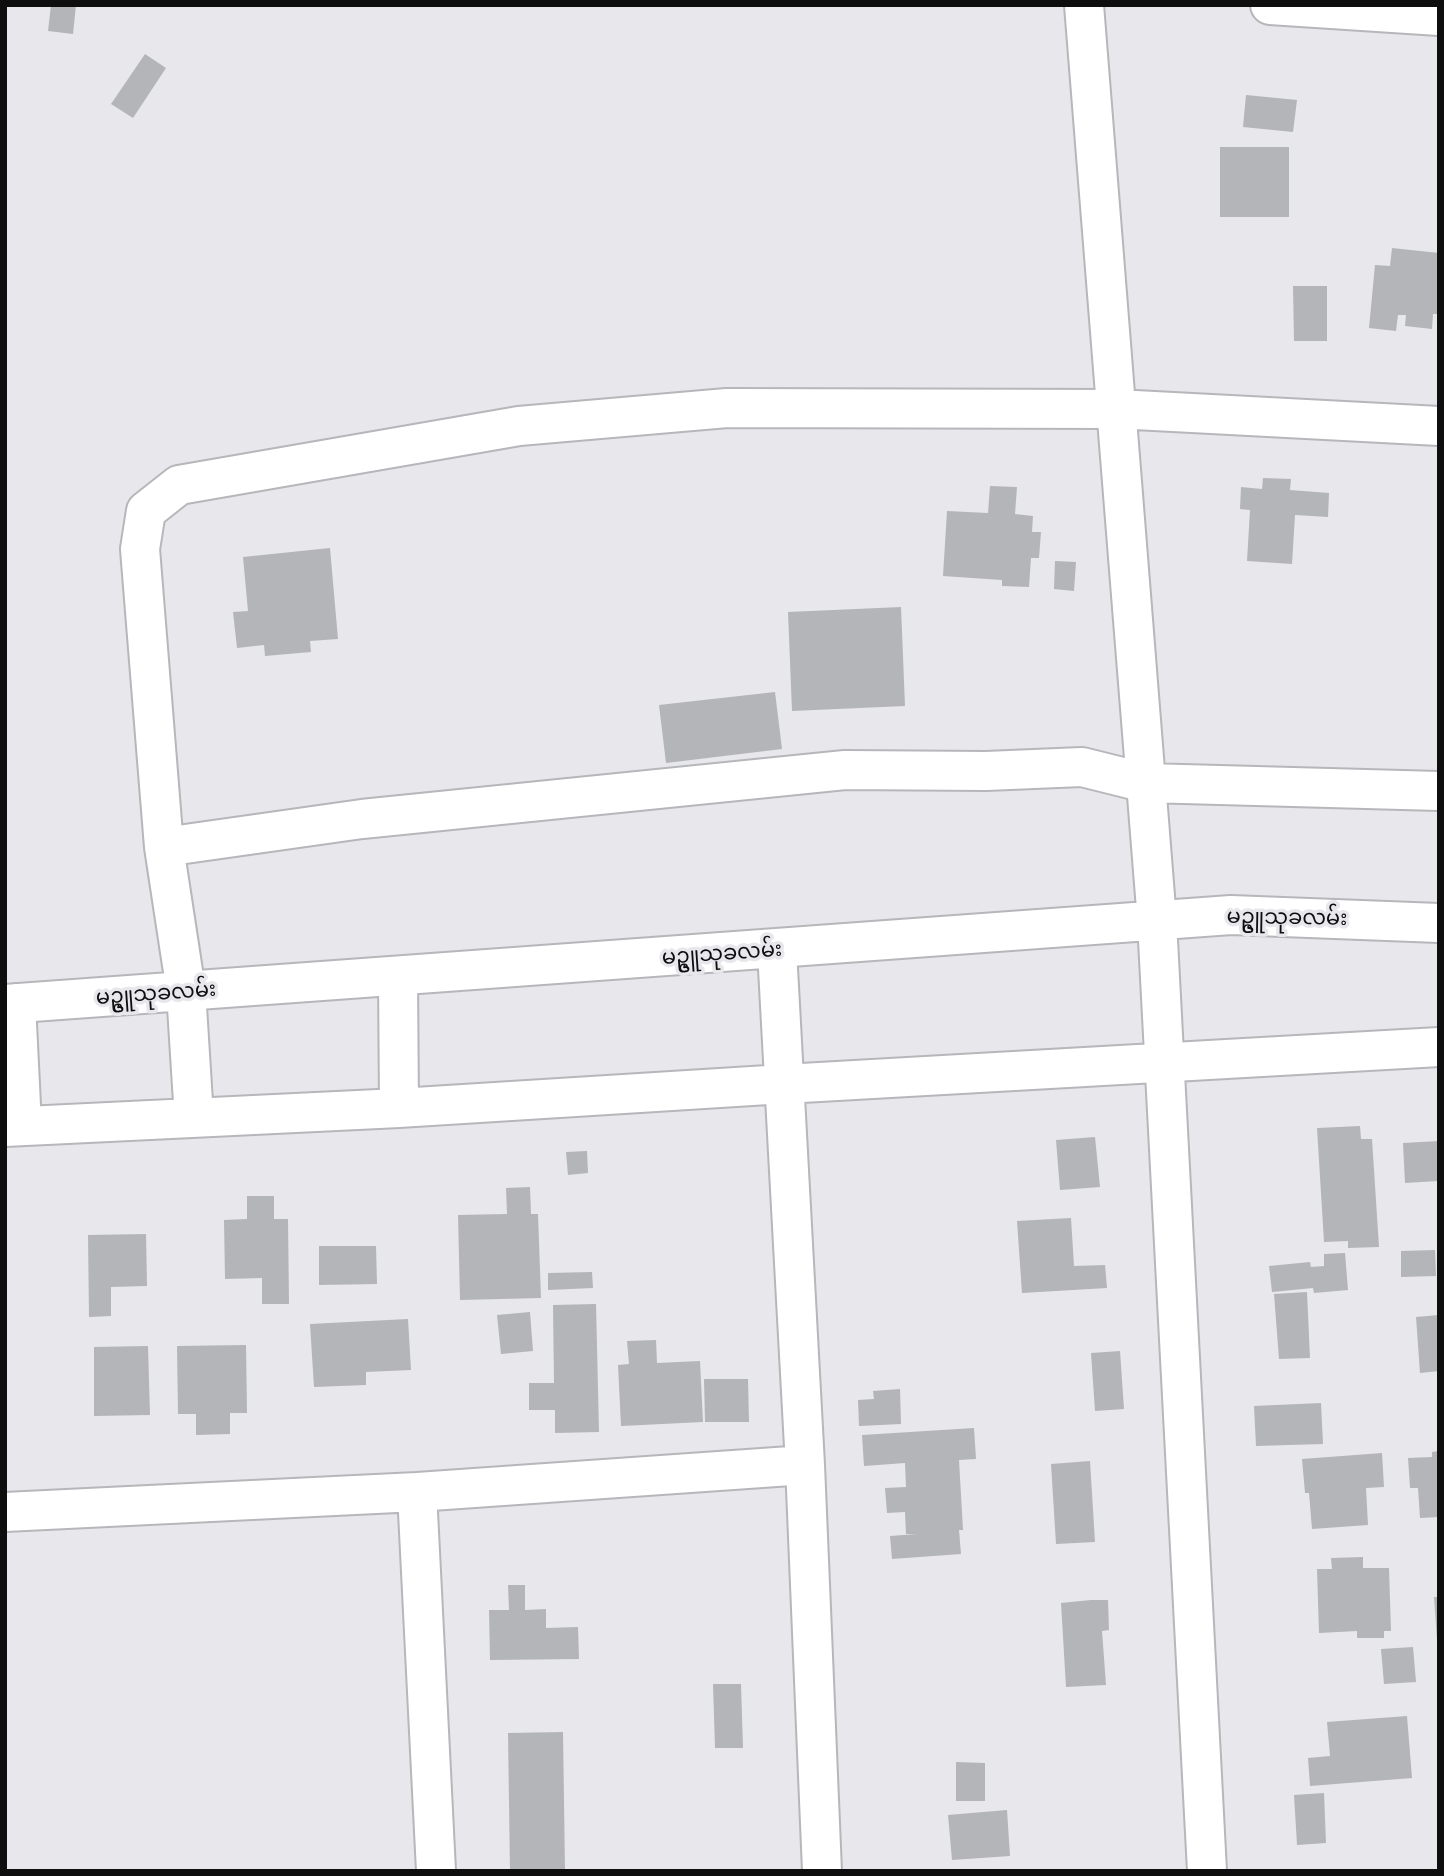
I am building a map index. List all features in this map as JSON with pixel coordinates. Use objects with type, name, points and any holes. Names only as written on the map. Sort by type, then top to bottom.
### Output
[{"type":"street","points":[[1084,5],[1157,922],[1208,1871]]},
{"type":"street","points":[[1270,5],[1365,8],[1439,16]]},
{"type":"street","points":[[194,1118],[186,991],[164,847],[139,549],[146,511],[178,485],[519,426],[727,408],[1116,409],[1439,426]]},
{"type":"street","points":[[164,847],[362,819],[845,769],[986,771],[1082,767],[1146,783],[1439,791]]},
{"type":"street","name":"မဥ္ဇူသုခလမ်း","points":[[11,1004],[1231,915],[1439,923]]},
{"type":"street","points":[[777,950],[805,1465],[822,1871]]},
{"type":"street","points":[[398,976],[399,1108]]},
{"type":"street","points":[[11,1004],[13,1127],[399,1108],[1439,1047]]},
{"type":"street","points":[[5,1512],[417,1492],[805,1465]]},
{"type":"street","points":[[417,1492],[436,1871]]},
{"type":"building","points":[[51,5],[76,5],[73,34],[48,31]]},
{"type":"building","points":[[145,54],[166,68],[133,118],[111,104]]},
{"type":"building","points":[[1246,95],[1297,100],[1293,132],[1243,127]]},
{"type":"building","points":[[1220,147],[1289,147],[1289,217],[1220,217]]},
{"type":"building","points":[[1392,248],[1439,253],[1439,314],[1433,314],[1432,329],[1405,326],[1406,315],[1398,315],[1396,331],[1369,328],[1375,265],[1390,266]]},
{"type":"building","points":[[1293,286],[1327,286],[1327,341],[1294,341]]},
{"type":"building","points":[[1263,478],[1291,479],[1290,490],[1329,493],[1328,517],[1295,515],[1292,564],[1247,561],[1250,510],[1240,509],[1241,487],[1262,489]]},
{"type":"building","points":[[990,486],[1017,487],[1015,514],[1033,516],[1032,532],[1041,532],[1039,558],[1031,558],[1029,587],[1002,586],[1002,580],[943,576],[947,511],[988,513]]},
{"type":"building","points":[[330,548],[338,639],[310,641],[311,652],[265,656],[264,645],[237,648],[233,612],[248,611],[243,557]]},
{"type":"building","points":[[1055,561],[1076,562],[1074,591],[1054,589]]},
{"type":"building","points":[[901,607],[905,706],[792,711],[788,612]]},
{"type":"building","points":[[775,692],[782,749],[666,763],[659,705]]},
{"type":"building","points":[[1360,1126],[1361,1139],[1372,1139],[1379,1247],[1348,1248],[1348,1241],[1324,1242],[1317,1128]]},
{"type":"building","points":[[1095,1137],[1100,1187],[1060,1190],[1056,1140]]},
{"type":"building","points":[[1439,1141],[1439,1181],[1405,1183],[1403,1143]]},
{"type":"building","points":[[587,1151],[588,1173],[568,1175],[566,1152]]},
{"type":"building","points":[[530,1187],[531,1214],[538,1214],[541,1298],[460,1300],[458,1215],[507,1214],[506,1188]]},
{"type":"building","points":[[247,1196],[274,1196],[274,1219],[288,1219],[289,1304],[262,1304],[262,1278],[225,1279],[224,1220],[247,1219]]},
{"type":"building","points":[[1071,1218],[1074,1266],[1105,1265],[1107,1288],[1022,1293],[1017,1221]]},
{"type":"building","points":[[146,1234],[147,1286],[111,1287],[111,1316],[89,1317],[88,1235]]},
{"type":"building","points":[[319,1246],[376,1246],[377,1284],[319,1285]]},
{"type":"building","points":[[1435,1250],[1436,1276],[1401,1277],[1401,1251]]},
{"type":"building","points":[[1345,1253],[1348,1290],[1314,1293],[1313,1288],[1272,1292],[1269,1266],[1310,1262],[1311,1267],[1324,1266],[1324,1254]]},
{"type":"building","points":[[592,1272],[593,1288],[548,1290],[548,1273]]},
{"type":"building","points":[[1307,1292],[1310,1358],[1279,1359],[1274,1294]]},
{"type":"building","points":[[596,1304],[599,1432],[555,1433],[555,1410],[529,1410],[529,1383],[554,1383],[553,1305]]},
{"type":"building","points":[[530,1312],[533,1351],[501,1354],[497,1315]]},
{"type":"building","points":[[1439,1315],[1439,1371],[1420,1373],[1416,1317]]},
{"type":"building","points":[[408,1319],[411,1370],[366,1372],[366,1385],[314,1387],[310,1324]]},
{"type":"building","points":[[656,1340],[657,1363],[700,1361],[703,1422],[621,1426],[618,1365],[629,1364],[627,1341]]},
{"type":"building","points":[[246,1345],[247,1413],[230,1413],[230,1434],[196,1435],[196,1414],[178,1414],[177,1346]]},
{"type":"building","points":[[148,1346],[150,1415],[94,1416],[94,1347]]},
{"type":"building","points":[[1120,1351],[1124,1409],[1095,1411],[1091,1353]]},
{"type":"building","points":[[704,1379],[748,1379],[749,1422],[705,1422]]},
{"type":"building","points":[[900,1389],[901,1424],[859,1426],[858,1400],[874,1399],[873,1391]]},
{"type":"building","points":[[1321,1403],[1323,1444],[1256,1446],[1254,1406]]},
{"type":"building","points":[[974,1428],[976,1459],[959,1460],[963,1530],[959,1530],[961,1554],[892,1559],[890,1536],[917,1534],[906,1534],[905,1512],[887,1513],[885,1488],[906,1487],[905,1463],[864,1466],[862,1435]]},
{"type":"building","points":[[1439,1451],[1439,1517],[1420,1518],[1418,1488],[1410,1488],[1408,1458],[1432,1457],[1432,1452]]},
{"type":"building","points":[[1382,1453],[1384,1487],[1366,1488],[1368,1525],[1312,1529],[1309,1493],[1305,1493],[1302,1459]]},
{"type":"building","points":[[1090,1461],[1095,1542],[1056,1544],[1051,1464]]},
{"type":"building","points":[[1363,1557],[1363,1568],[1389,1568],[1391,1631],[1384,1631],[1384,1638],[1357,1638],[1357,1631],[1319,1633],[1317,1569],[1332,1569],[1331,1558]]},
{"type":"building","points":[[508,1585],[525,1585],[525,1610],[546,1609],[546,1628],[578,1627],[579,1659],[490,1660],[489,1610],[509,1610]]},
{"type":"building","points":[[1434,1597],[1439,1597],[1439,1640],[1437,1640]]},
{"type":"building","points":[[1108,1600],[1109,1630],[1102,1631],[1106,1685],[1066,1687],[1061,1603]]},
{"type":"building","points":[[1413,1647],[1416,1682],[1384,1684],[1381,1649]]},
{"type":"building","points":[[713,1684],[741,1684],[743,1748],[715,1748]]},
{"type":"building","points":[[1407,1716],[1412,1778],[1310,1786],[1308,1758],[1330,1756],[1327,1722]]},
{"type":"building","points":[[563,1732],[565,1871],[510,1871],[508,1733]]},
{"type":"building","points":[[956,1762],[985,1763],[985,1801],[956,1801]]},
{"type":"building","points":[[1324,1793],[1326,1843],[1297,1845],[1294,1795]]},
{"type":"building","points":[[1007,1810],[1010,1856],[952,1860],[948,1815]]}]
